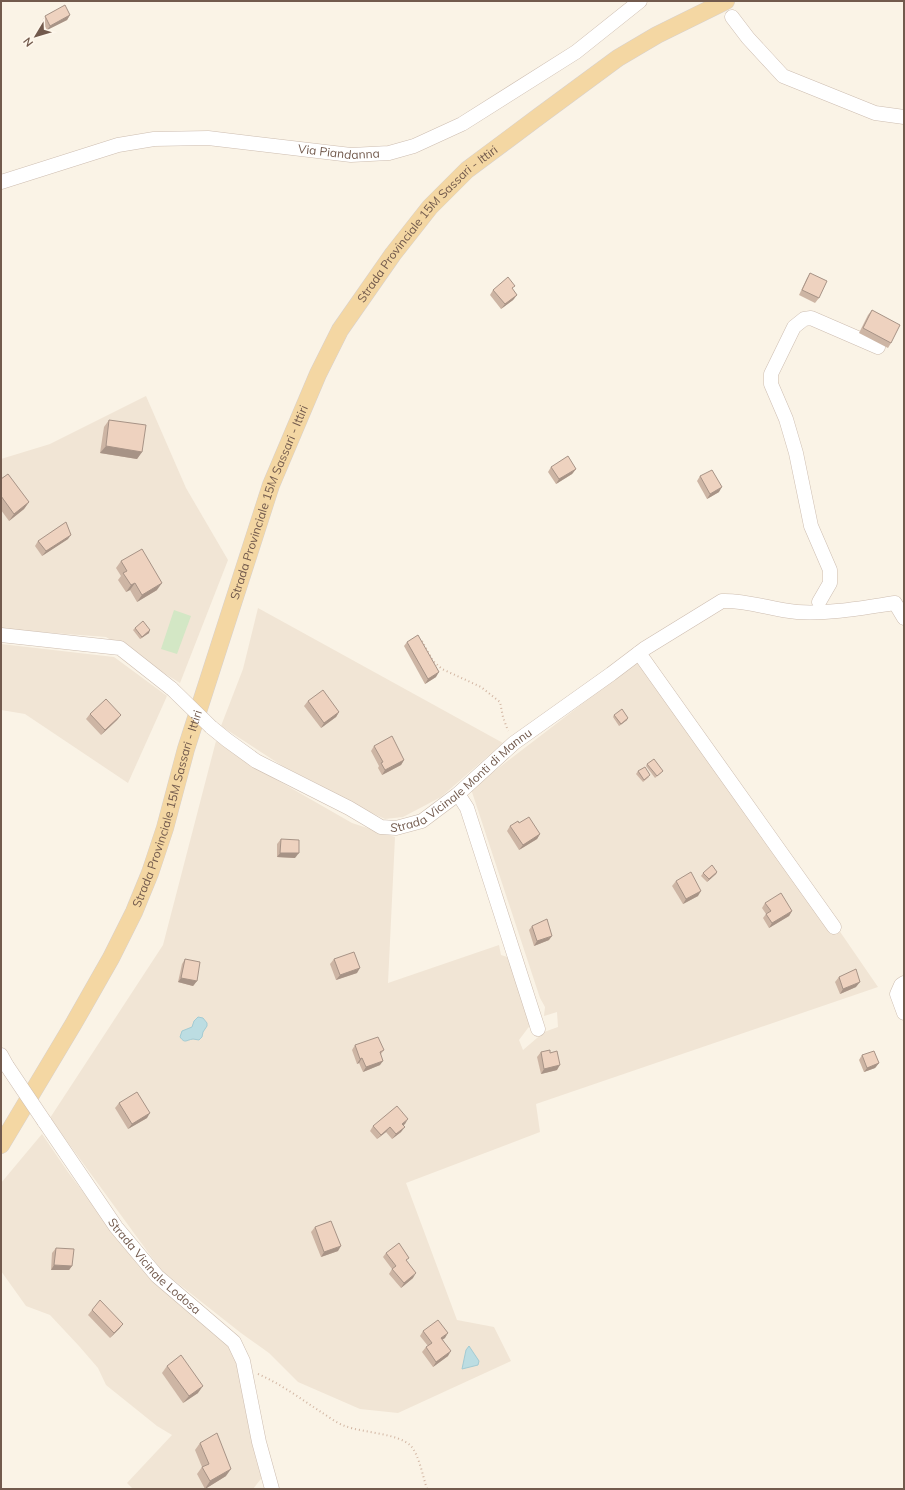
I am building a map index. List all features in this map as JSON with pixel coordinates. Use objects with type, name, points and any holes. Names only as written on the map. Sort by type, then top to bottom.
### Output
[{"type":"main road","name":"Strada Provinciale 15M Sassari - Ittiri","points":[[1,1145],[74,1023],[111,958],[134,912],[166,828],[186,749],[271,485],[318,374],[340,330],[394,254],[430,207],[467,170],[618,58],[657,35],[726,1]]},
{"type":"street","name":"Via Piandanna","points":[[1,182],[118,145],[154,140],[208,138],[351,155],[389,153],[414,146],[462,124],[576,52],[640,1]]},
{"type":"street","points":[[732,17],[748,38],[783,76],[875,113],[904,117]]},
{"type":"street","points":[[819,602],[830,583],[830,570],[811,526],[796,453],[786,420],[771,384],[771,374],[794,327],[804,319],[811,318],[878,347]]},
{"type":"street","name":"Strada Vicinale Monti di Mannu","points":[[1,635],[120,648],[172,689],[211,727],[256,761],[349,808],[381,827],[396,828],[422,821],[458,794],[514,743],[639,653],[722,600],[737,600],[796,612],[839,612],[895,603],[904,618]]},
{"type":"street","points":[[639,653],[834,927]]},
{"type":"street","points":[[458,794],[467,808],[538,1029]]},
{"type":"street","points":[[904,983],[901,985],[897,994],[904,1012]]},
{"type":"street","name":"Strada Vicinale Lodosa","points":[[4,1060],[116,1228],[156,1276],[234,1342],[246,1370],[259,1442],[272,1489]]},
{"type":"path","points":[[422,642],[433,661],[442,669],[481,687],[500,702],[506,726],[514,743]]},
{"type":"path","points":[[246,1370],[275,1382],[343,1426],[367,1432],[395,1436],[404,1441],[411,1446],[416,1453],[427,1489]]},
{"type":"shaded area","points":[[146,396],[186,488],[228,560],[180,683],[106,637],[1,629],[1,459],[50,444]]},
{"type":"shaded area","points":[[258,608],[503,743],[441,797],[403,817],[385,819],[332,795],[320,785],[284,767],[221,726],[243,669]]},
{"type":"shaded area","points":[[1,644],[114,657],[167,696],[128,783],[25,714],[1,710]]},
{"type":"shaded area","points":[[651,657],[878,987],[536,1104],[540,1132],[406,1183],[457,1320],[494,1327],[511,1361],[398,1413],[360,1409],[298,1382],[269,1353],[241,1333],[161,1270],[50,1118],[163,945],[216,741],[263,772],[352,823],[395,837],[388,983],[499,945],[501,955],[511,958],[531,1024],[519,1040],[523,1050],[544,1032],[558,1027],[557,1012],[544,1016],[545,1007],[540,998],[471,789],[638,661]]},
{"type":"shaded area","points":[[42,1134],[68,1172],[141,1269],[231,1346],[245,1369],[264,1475],[253,1489],[133,1489],[127,1483],[172,1435],[157,1426],[106,1385],[98,1368],[79,1346],[50,1315],[26,1306],[1,1271],[1,1183]]},
{"type":"green space","points":[[174,610],[191,616],[177,654],[161,649]]},
{"type":"water","points":[[198,1017],[203,1018],[207,1023],[202,1037],[199,1040],[183,1040],[180,1037],[182,1031],[192,1027],[194,1021]]},
{"type":"water","points":[[469,1346],[479,1361],[478,1365],[462,1369],[466,1350]]},
{"type":"building","points":[[65,5],[70,15],[50,26],[45,16]]},
{"type":"building","points":[[810,273],[827,281],[819,298],[802,290]]},
{"type":"building","points":[[508,277],[515,286],[512,288],[517,295],[505,304],[493,290]]},
{"type":"building","points":[[872,310],[900,325],[891,343],[863,328]]},
{"type":"building","points":[[109,420],[146,425],[142,452],[106,446]]},
{"type":"building","points":[[568,456],[576,469],[559,479],[551,467]]},
{"type":"building","points":[[712,470],[722,487],[710,494],[700,476]]},
{"type":"building","points":[[8,474],[29,502],[14,514],[1,496],[1,479]]},
{"type":"building","points":[[66,522],[71,535],[46,551],[38,541]]},
{"type":"building","points":[[142,549],[162,583],[142,595],[135,583],[131,585],[123,573],[127,571],[121,561]]},
{"type":"building","points":[[143,621],[150,630],[142,637],[135,628]]},
{"type":"building","points":[[418,635],[439,672],[428,679],[407,642]]},
{"type":"building","points":[[323,690],[339,712],[324,723],[308,701]]},
{"type":"building","points":[[106,699],[121,715],[105,730],[90,714]]},
{"type":"building","points":[[622,709],[628,718],[621,724],[614,715]]},
{"type":"building","points":[[392,736],[404,760],[385,770],[381,763],[383,762],[374,746]]},
{"type":"building","points":[[654,759],[663,771],[657,776],[647,764]]},
{"type":"building","points":[[645,767],[650,775],[644,780],[638,771]]},
{"type":"building","points":[[529,817],[540,834],[523,845],[510,826]]},
{"type":"building","points":[[281,839],[299,840],[299,853],[280,853]]},
{"type":"building","points":[[712,865],[717,872],[709,879],[703,873]]},
{"type":"building","points":[[691,872],[701,891],[686,899],[676,881]]},
{"type":"building","points":[[781,893],[792,911],[772,923],[766,914],[771,911],[765,903]]},
{"type":"building","points":[[547,919],[552,936],[537,941],[532,926]]},
{"type":"building","points":[[354,952],[360,968],[340,975],[334,959]]},
{"type":"building","points":[[185,959],[200,962],[197,981],[181,978]]},
{"type":"building","points":[[856,969],[860,982],[843,989],[839,977]]},
{"type":"building","points":[[378,1037],[384,1050],[380,1052],[383,1061],[366,1067],[362,1058],[360,1059],[355,1045]]},
{"type":"building","points":[[550,1050],[550,1053],[557,1051],[560,1065],[544,1069],[541,1052]]},
{"type":"building","points":[[874,1051],[879,1063],[867,1068],[862,1055]]},
{"type":"building","points":[[137,1092],[150,1113],[132,1124],[119,1103]]},
{"type":"building","points":[[397,1106],[408,1119],[402,1124],[405,1127],[396,1134],[390,1127],[381,1135],[373,1126]]},
{"type":"building","points":[[331,1221],[341,1246],[324,1252],[315,1227]]},
{"type":"building","points":[[399,1243],[409,1258],[406,1260],[416,1273],[404,1283],[392,1269],[396,1266],[386,1253]]},
{"type":"building","points":[[56,1248],[74,1249],[72,1266],[54,1265]]},
{"type":"building","points":[[100,1300],[123,1324],[114,1333],[92,1310]]},
{"type":"building","points":[[438,1320],[448,1333],[441,1338],[451,1351],[436,1362],[426,1347],[432,1343],[423,1331]]},
{"type":"building","points":[[181,1355],[203,1386],[189,1396],[167,1366]]},
{"type":"building","points":[[217,1433],[231,1469],[210,1481],[202,1467],[209,1464],[200,1443]]}]
